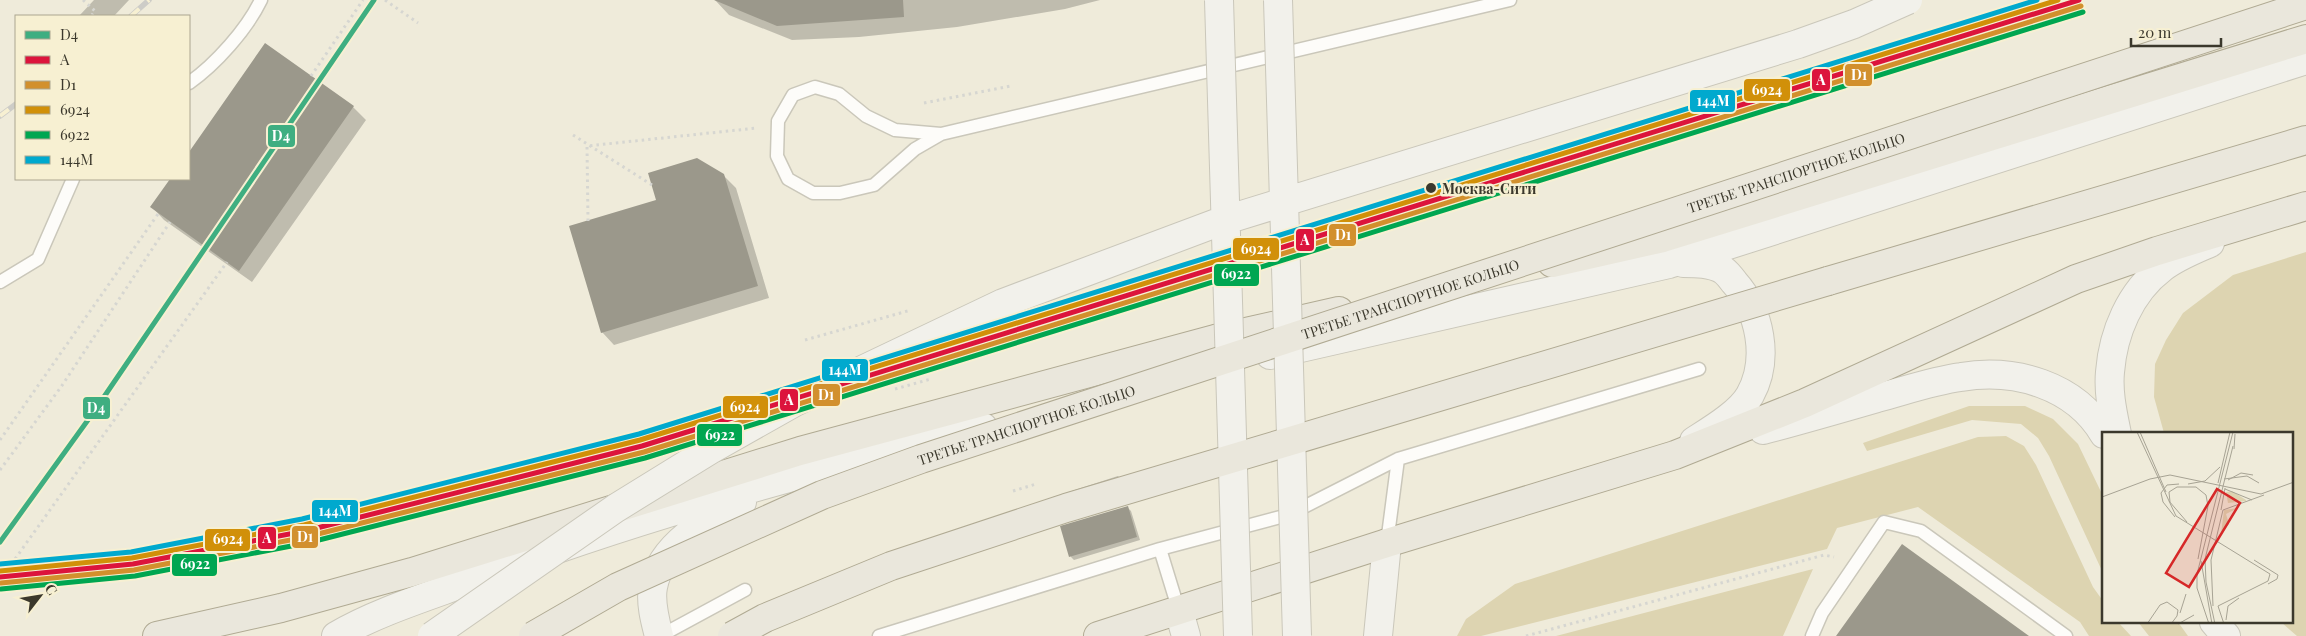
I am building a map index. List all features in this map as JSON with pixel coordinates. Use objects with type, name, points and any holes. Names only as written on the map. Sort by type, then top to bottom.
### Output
[{"type":"main road","points":[[1219,0],[1238,636]]},
{"type":"main road","points":[[1278,0],[1297,636]]},
{"type":"main road","points":[[432,636],[616,508],[710,450],[795,402],[1003,303],[1219,222],[1798,44],[1854,24],[1908,0]]},
{"type":"main road","points":[[1353,308],[2226,22],[2306,4]]},
{"type":"main road","name":"ТРЕТЬЕ ТРАНСПОРТНОЕ КОЛЬЦО","points":[[533,636],[618,587],[685,556],[822,495],[921,459],[2306,4]]},
{"type":"main road","points":[[157,636],[281,608],[412,572],[801,462],[1214,339],[1664,238],[2304,50]]},
{"type":"main road","points":[[336,636],[428,596],[566,544],[801,462],[948,436],[1217,367],[1669,264],[2304,50]]},
{"type":"main road","points":[[732,636],[765,618],[891,566],[1066,508],[2306,140]]},
{"type":"main road","points":[[1675,455],[1804,403],[2076,279],[2157,251],[2306,206]]},
{"type":"main road","points":[[2117,432],[2112,405],[2110,374],[2113,349],[2120,326],[2132,301],[2144,284],[2162,268],[2185,254],[2306,206]]},
{"type":"main road","points":[[1669,264],[1701,262],[1724,270],[1742,290],[1755,315],[1760,343],[1759,370],[1750,396],[1727,419],[1675,455]]},
{"type":"main road","points":[[1098,636],[1182,623],[1387,543],[1675,455],[1937,382],[1986,374],[2034,380],[2056,389],[2075,400],[2090,415],[2103,432]]},
{"type":"main road","points":[[659,636],[653,615],[653,586],[665,559],[686,534],[738,504],[801,462]]},
{"type":"main road","points":[[1378,636],[1387,543]]},
{"type":"main road","points":[[2216,624],[2226,636]]},
{"type":"lane","points":[[190,81],[201,74],[252,20],[261,0]]},
{"type":"lane","points":[[942,134],[895,130],[866,116],[839,94],[814,87],[793,95],[778,121],[776,156],[788,179],[813,193],[840,193],[874,186],[915,149],[942,134],[1510,0]]},
{"type":"lane","points":[[0,282],[38,259],[73,180]]},
{"type":"lane","points":[[879,636],[1160,550],[1288,515],[1398,459],[1699,369]]},
{"type":"lane","points":[[1387,543],[1398,459]]},
{"type":"lane","points":[[1812,636],[1822,613],[1884,522],[1921,531],[2066,636]]},
{"type":"lane","points":[[1160,550],[1182,623]]},
{"type":"lane","points":[[659,636],[745,590]]},
{"type":"path","points":[[83,0],[95,11],[92,15]]},
{"type":"path","points":[[311,76],[363,0]]},
{"type":"path","points":[[385,0],[418,23]]},
{"type":"path","points":[[924,103],[1011,86]]},
{"type":"path","points":[[587,146],[778,125]]},
{"type":"path","points":[[573,135],[587,146],[652,185]]},
{"type":"path","points":[[587,146],[588,221]]},
{"type":"path","points":[[0,440],[158,214]]},
{"type":"path","points":[[0,470],[61,387],[170,222]]},
{"type":"path","points":[[0,580],[227,262]]},
{"type":"path","points":[[805,340],[911,310]]},
{"type":"path","points":[[1526,636],[1824,555],[1856,562]]},
{"type":"shaded area","points":[[2306,252],[2306,636],[2297,636],[2283,624],[2294,624],[2294,432],[2164,432],[2154,397],[2155,364],[2166,340],[2183,313],[2233,275]]},
{"type":"shaded area","points":[[1969,406],[2025,406],[2053,419],[2078,444],[2102,494],[2102,571],[2049,456],[2038,438],[2021,424],[1972,420],[1867,451],[1863,443]]},
{"type":"shaded area","points":[[2006,436],[2024,446],[2036,465],[2093,587],[2102,600],[2102,624],[2120,624],[2131,636],[2089,636],[2080,622],[1918,507],[1837,528],[1827,549],[1481,636],[1457,636],[1466,619],[1515,584],[1978,437]]},
{"type":"shaded area","points":[[1813,569],[1783,636],[1556,636]]},
{"type":"shaded area","points":[[2140,624],[2179,624],[2188,636],[2149,636]]},
{"type":"building","points":[[714,0],[903,0],[904,17],[777,26]]},
{"type":"building","points":[[265,43],[354,106],[239,271],[150,207],[169,180],[190,180],[190,151]]},
{"type":"building","points":[[697,158],[724,174],[758,286],[601,333],[569,226],[656,200],[648,173]]},
{"type":"building","points":[[1128,506],[1137,537],[1069,557],[1060,526]]},
{"type":"building","points":[[1902,544],[2029,636],[1836,636]]},
{"type":"railway","points":[[132,15],[149,0]]},
{"type":"railway","points":[[0,116],[15,105]]},
{"type":"transit line","name":"D4","points":[[0,542],[93,413],[374,0]]},
{"type":"transit line","name":"144М","points":[[0,564],[131,552],[302,519],[639,434],[2037,0]]},
{"type":"transit line","name":"6924","points":[[0,571],[132,558],[304,525],[640,440],[2058,0]]},
{"type":"transit line","name":"A","points":[[0,577],[133,564],[305,531],[642,446],[2079,0]]},
{"type":"transit line","name":"D1","points":[[1,583],[134,570],[306,537],[644,452],[2081,6]]},
{"type":"transit line","name":"6922","points":[[1,589],[135,576],[307,543],[645,458],[2083,12]]},
{"type":"place","name":"Москва-Сити","points":[[1431,188]]}]
